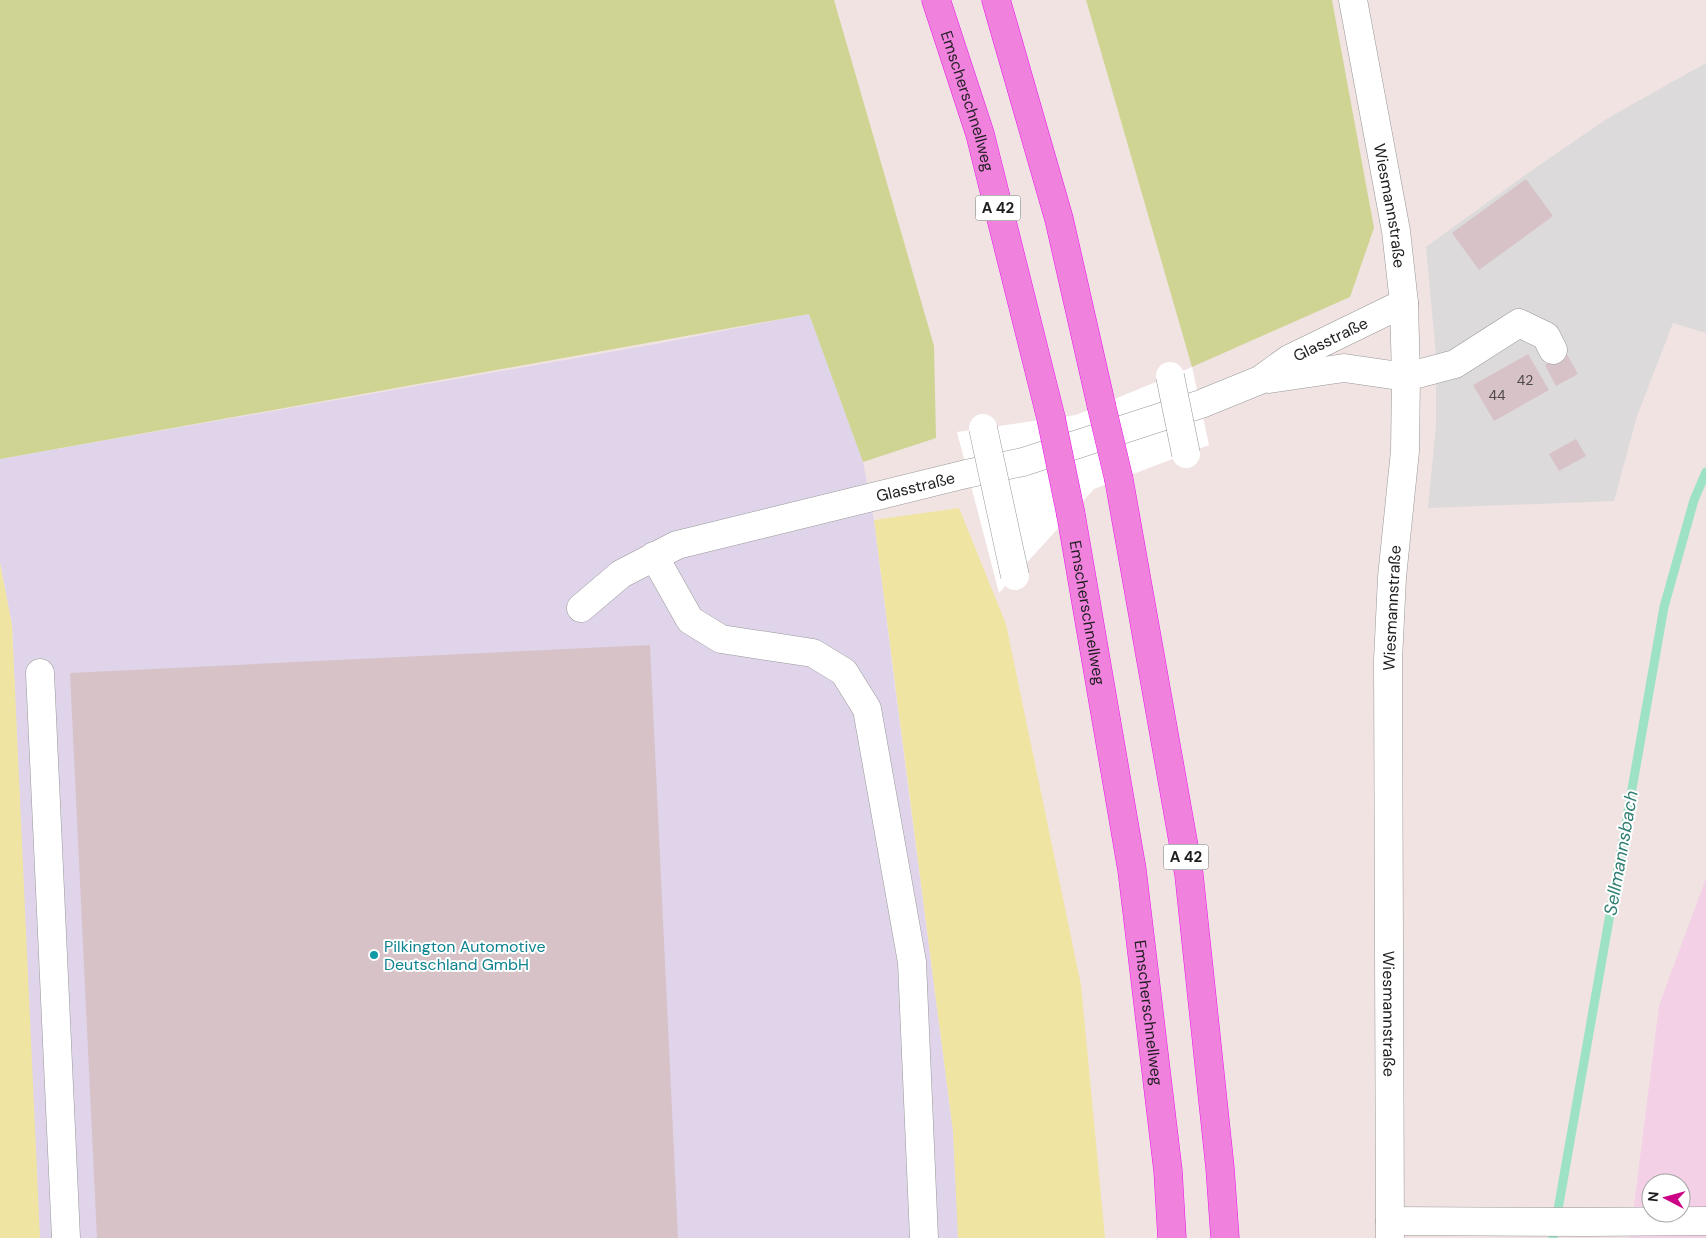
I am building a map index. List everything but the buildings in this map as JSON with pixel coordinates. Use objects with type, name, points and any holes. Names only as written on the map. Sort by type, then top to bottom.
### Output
[{"type":"highway","name":"Emscherschnellweg","points":[[936,0],[980,134],[1051,418],[1070,515],[1132,870],[1168,1171],[1172,1238]]},
{"type":"highway","name":"A 42","points":[[996,0],[1059,219],[1119,480],[1189,874],[1220,1168],[1225,1238]]},
{"type":"street","name":"Wiesmannstraße","points":[[1353,0],[1396,231],[1404,304],[1405,451],[1392,577],[1388,660],[1390,1230],[1524,1221],[1587,1222],[1705,1215]]},
{"type":"street","name":"Glasstraße","points":[[581,608],[620,574],[676,545],[1022,462],[1201,404],[1260,380],[1289,359],[1404,304]]},
{"type":"street","points":[[1406,378],[1455,364],[1519,323],[1546,336],[1552,350]]},
{"type":"street","name":"Glasstraße","points":[[1260,380],[1344,368],[1406,378]]},
{"type":"street","points":[[1170,376],[1186,454]]},
{"type":"street","points":[[983,428],[1015,576]]},
{"type":"street","points":[[654,556],[690,620],[721,639],[813,653],[844,672],[867,709],[912,962],[924,1238]]},
{"type":"street","points":[[40,673],[66,1238]]},
{"type":"shaded area","points":[[1706,63],[1706,333],[1673,323],[1637,416],[1614,501],[1428,508],[1436,425],[1436,356],[1426,247],[1608,118]]},
{"type":"shaded area","points":[[809,314],[863,462],[874,520],[953,1131],[959,1238],[38,1238],[12,625],[0,563],[0,459],[656,344]]},
{"type":"shaded area","points":[[959,508],[1006,624],[1081,985],[1105,1238],[958,1238],[953,1131],[874,520]]},
{"type":"shaded area","points":[[0,563],[12,625],[40,1238],[0,1238]]},
{"type":"shaded area","points":[[1706,878],[1706,1238],[1630,1238],[1659,1006]]},
{"type":"green space","points":[[0,0],[834,0],[934,346],[936,438],[863,462],[809,314],[0,459]]},
{"type":"green space","points":[[1086,0],[1332,0],[1374,228],[1350,297],[1192,367]]},
{"type":"pier","points":[[1192,367],[1209,445],[1094,489],[999,593],[957,432],[1076,415]]},
{"type":"waterway","name":"Sellmannsbach","points":[[1553,1238],[1664,607],[1694,500],[1706,472]]},
{"type":"place","name":"Pilkington Automotive Deutschland GmbH","points":[[374,955]]}]
